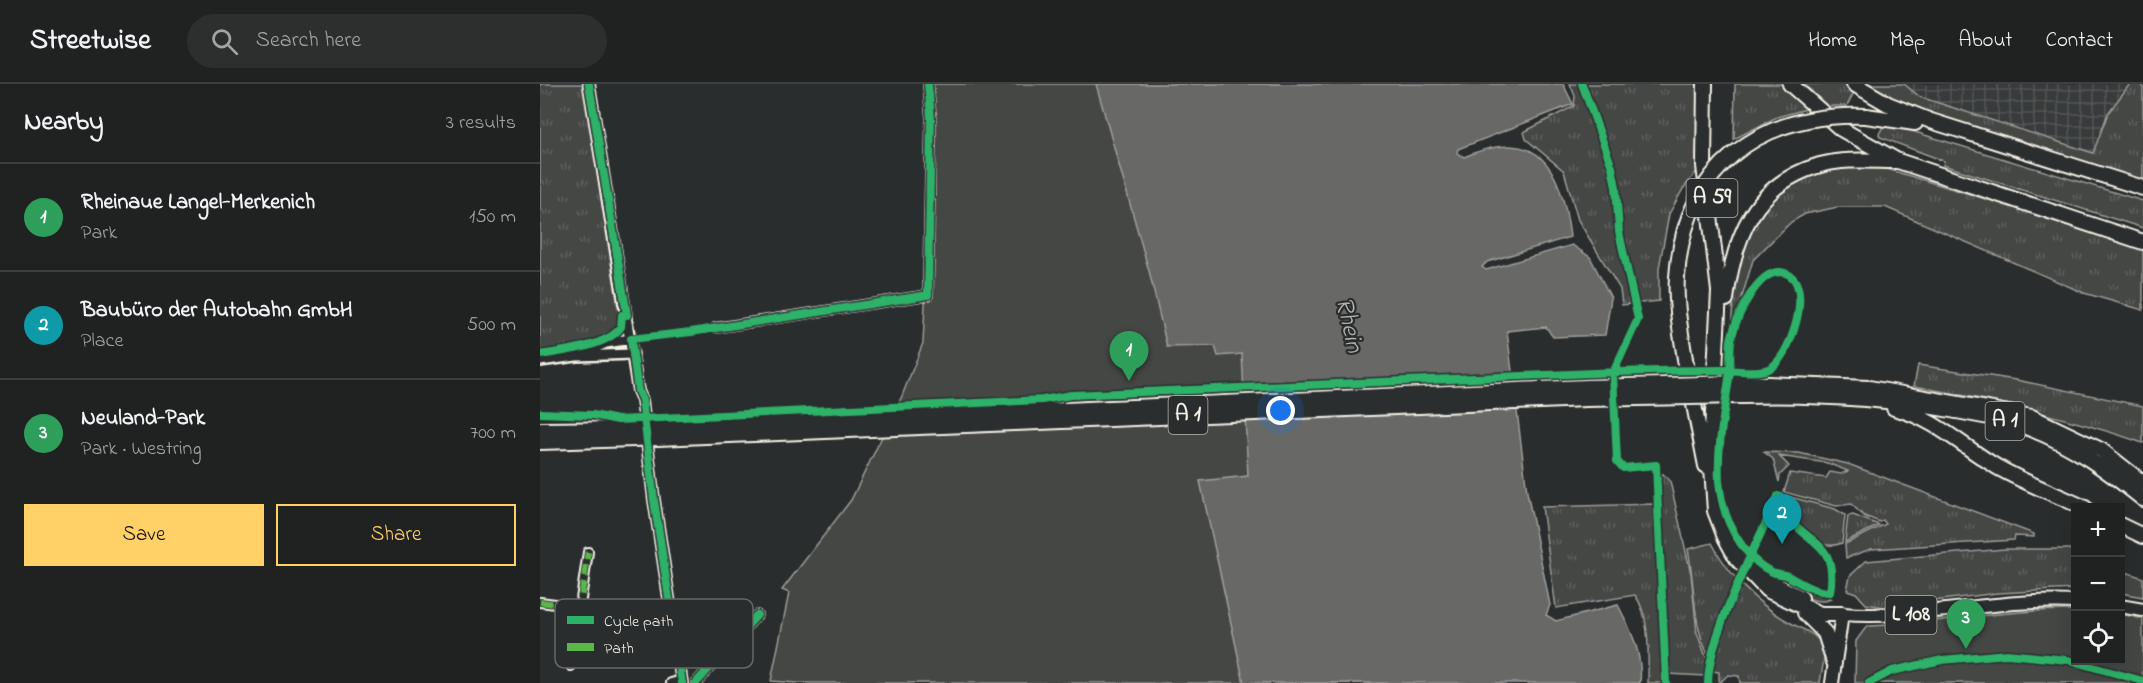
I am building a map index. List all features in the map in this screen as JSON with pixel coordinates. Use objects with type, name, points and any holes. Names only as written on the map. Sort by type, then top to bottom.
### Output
[{"type":"highway","name":"A 59","points":[[1707,84],[1708,158],[1725,269],[1723,375],[1715,456],[1718,500],[1722,515],[1736,544],[1763,575],[1796,596],[1842,614]]},
{"type":"highway","name":"A 59","points":[[1707,84],[1704,166],[1719,291],[1711,453],[1713,500],[1719,524],[1737,559],[1767,590],[1786,601]]},
{"type":"highway","points":[[1790,84],[1830,121],[1898,161],[2143,242]]},
{"type":"highway","points":[[1854,84],[1888,104],[2143,188]]},
{"type":"highway","points":[[1713,500],[1685,359],[1677,280],[1687,221],[1705,185],[1727,159],[1774,129],[1819,117],[1898,118],[2013,147]]},
{"type":"highway","points":[[1725,310],[1733,253],[1747,221],[1766,198],[1790,179],[1819,166],[1853,160],[1898,161]]},
{"type":"highway","name":"A 1","points":[[540,442],[633,434],[1575,388],[1869,388],[2032,417],[2101,450],[2143,483]]},
{"type":"highway","name":"A 1","points":[[1742,389],[1847,396],[1935,407],[2031,429],[2093,461],[2143,499]]},
{"type":"highway","points":[[1847,396],[1922,417],[2013,476],[2076,503]]},
{"type":"highway","name":"A 1","points":[[540,430],[633,434]]},
{"type":"highway","points":[[2125,527],[2143,536]]},
{"type":"highway","points":[[1786,601],[1820,614],[1842,614]]},
{"type":"highway","points":[[1786,601],[1817,622],[1828,639],[1834,662]]},
{"type":"main road","name":"L 108","points":[[1842,614],[1892,617],[2032,602],[2071,602]]},
{"type":"main road","points":[[2125,607],[2143,610]]},
{"type":"main road","points":[[1832,683],[1842,614]]},
{"type":"street","points":[[589,84],[638,391],[642,400],[669,599]]},
{"type":"street","points":[[715,328],[928,295],[931,117],[928,84]]},
{"type":"street","points":[[540,361],[576,356],[606,343],[631,339]]},
{"type":"street","points":[[576,356],[587,358],[633,354]]},
{"type":"street","points":[[580,599],[588,552]]},
{"type":"street","points":[[540,602],[555,604]]},
{"type":"street","points":[[753,619],[757,615]]},
{"type":"street","points":[[696,683],[709,668]]},
{"type":"street","points":[[671,683],[682,682]]},
{"type":"shaded area","points":[[1885,84],[2143,84],[2143,173],[1927,111]]},
{"type":"green space","points":[[540,84],[582,84],[621,314],[619,327],[588,343],[540,351]]},
{"type":"green space","points":[[927,84],[1281,84],[1400,683],[797,683],[771,681],[789,593],[782,590],[851,500],[902,396],[923,343],[927,268]]},
{"type":"green space","points":[[1570,84],[1700,84],[1698,170],[1683,189],[1669,214],[1659,268],[1659,301],[1622,305],[1620,289],[1578,220],[1564,171],[1526,139],[1524,132],[1574,106],[1575,96]]},
{"type":"green space","points":[[1735,84],[1781,84],[1806,109],[1777,117],[1734,139]]},
{"type":"green space","points":[[1804,84],[1845,84],[1854,92],[1847,106],[1827,106]]},
{"type":"green space","points":[[1864,84],[1904,84],[1920,97],[2093,153],[2108,113],[2130,84],[2143,84],[2143,183],[1927,115],[1877,93]]},
{"type":"green space","points":[[1885,123],[2143,201],[2143,228],[1943,165],[1944,161],[1880,137],[1879,134]]},
{"type":"green space","points":[[1848,166],[1887,169],[2143,247],[2143,310],[2084,293],[1885,207],[1838,207],[1805,214],[1791,222],[1753,260],[1731,334],[1737,273],[1744,247],[1755,223],[1770,203],[1790,186],[1816,174]]},
{"type":"green space","points":[[1918,365],[2016,380],[2143,406],[2143,443],[2030,410],[1914,386]]},
{"type":"green space","points":[[1764,452],[1799,453],[1848,464],[2034,534],[2034,537],[2015,536],[2014,540],[1871,549],[1846,558],[1845,544],[1886,524],[1883,520],[1880,522],[1864,516],[1851,504],[1836,506],[1784,492],[1790,473],[1826,478],[1830,472],[1841,474],[1848,471],[1827,463],[1779,456],[1789,466],[1780,475],[1779,482],[1773,459]]},
{"type":"green space","points":[[1657,473],[1663,474],[1670,481],[1691,574],[1697,633],[1709,665],[1706,676],[1667,674]]},
{"type":"green space","points":[[1724,492],[1735,527],[1743,540],[1762,561],[1805,588],[1831,599],[1821,601],[1796,592],[1770,574],[1759,563],[1743,545],[1737,534],[1723,498]]},
{"type":"green space","points":[[1783,495],[1835,509],[1845,515],[1842,543],[1822,544],[1803,532],[1789,515]]},
{"type":"green space","points":[[1655,504],[1665,683],[1648,683],[1646,625],[1644,614],[1635,595],[1556,608],[1542,507]]},
{"type":"green space","points":[[1853,515],[1879,525],[1845,542],[1848,516]]},
{"type":"green space","points":[[1712,543],[1735,578],[1755,598],[1777,615],[1819,640],[1824,651],[1820,683],[1740,683],[1739,676],[1728,675],[1719,683],[1719,672],[1711,671],[1721,632],[1740,591],[1734,588],[1732,592],[1709,656],[1697,618],[1688,549]]},
{"type":"green space","points":[[2005,549],[2069,549],[2071,550],[2071,589],[1998,593],[1884,607],[1866,604],[1856,593],[1847,590],[1850,576],[1866,561]]},
{"type":"green space","points":[[2125,572],[2143,578],[2143,597],[2125,594]]},
{"type":"green space","points":[[2071,610],[2071,665],[2125,665],[2125,615],[2143,619],[2143,683],[1855,683],[1856,641],[1867,626]]},
{"type":"water","name":"Rhein","points":[[1096,84],[1563,84],[1573,104],[1458,149],[1457,153],[1464,157],[1489,148],[1511,146],[1528,150],[1542,159],[1552,173],[1566,212],[1570,237],[1487,262],[1482,267],[1486,270],[1572,245],[1590,257],[1611,298],[1605,335],[1553,337],[1546,327],[1507,331],[1527,492],[1550,605],[1546,615],[1556,621],[1618,605],[1638,652],[1640,683],[1244,683],[1200,481],[1248,476],[1242,354],[1218,356],[1215,346],[1167,347],[1149,271]]},
{"type":"pier","points":[[1515,374],[1520,409],[1242,421],[1241,386]]},
{"type":"marked path","points":[[581,599],[588,552]]},
{"type":"marked path","points":[[540,602],[555,604]]},
{"type":"cycle path","points":[[540,355],[572,350],[606,339],[621,327],[622,315],[627,315],[589,84]]},
{"type":"cycle path","points":[[669,599],[642,400],[638,391],[631,339],[691,332],[928,295],[931,117],[928,84]]},
{"type":"cycle path","points":[[1582,84],[1612,167],[1616,187],[1619,232],[1638,319],[1613,373],[1617,461],[1623,468],[1656,465],[1666,683]]},
{"type":"cycle path","points":[[540,413],[593,415],[618,420],[1042,400],[1071,395],[1618,372],[1709,370],[1727,370],[1733,371],[1757,371],[1768,369],[1776,363],[1784,352],[1796,321],[1799,291],[1794,279],[1785,273],[1775,273],[1758,284],[1744,305],[1732,336],[1731,345],[1730,368],[1730,372],[1719,454],[1720,489],[1723,506],[1732,530],[1744,549],[1748,553],[1752,558],[1756,562],[1770,571],[1786,575],[1808,587],[1830,592],[1831,572],[1828,559],[1822,549],[1795,525],[1781,497],[1778,496],[1755,546],[1744,569],[1724,618],[1710,663],[1708,683]]},
{"type":"cycle path","points":[[753,619],[757,615]]},
{"type":"cycle path","points":[[1869,683],[1892,671],[1942,660],[2007,654],[2068,660],[2143,681]]},
{"type":"cycle path","points":[[680,668],[682,683]]},
{"type":"cycle path","points":[[696,683],[709,668]]},
{"type":"place","name":"Rheinaue Langel-Merkenich","points":[[1129,381]]},
{"type":"place","name":"Baubüro der Autobahn GmbH","points":[[1782,544]]},
{"type":"place","name":"Neuland-Park","points":[[1966,649]]}]
